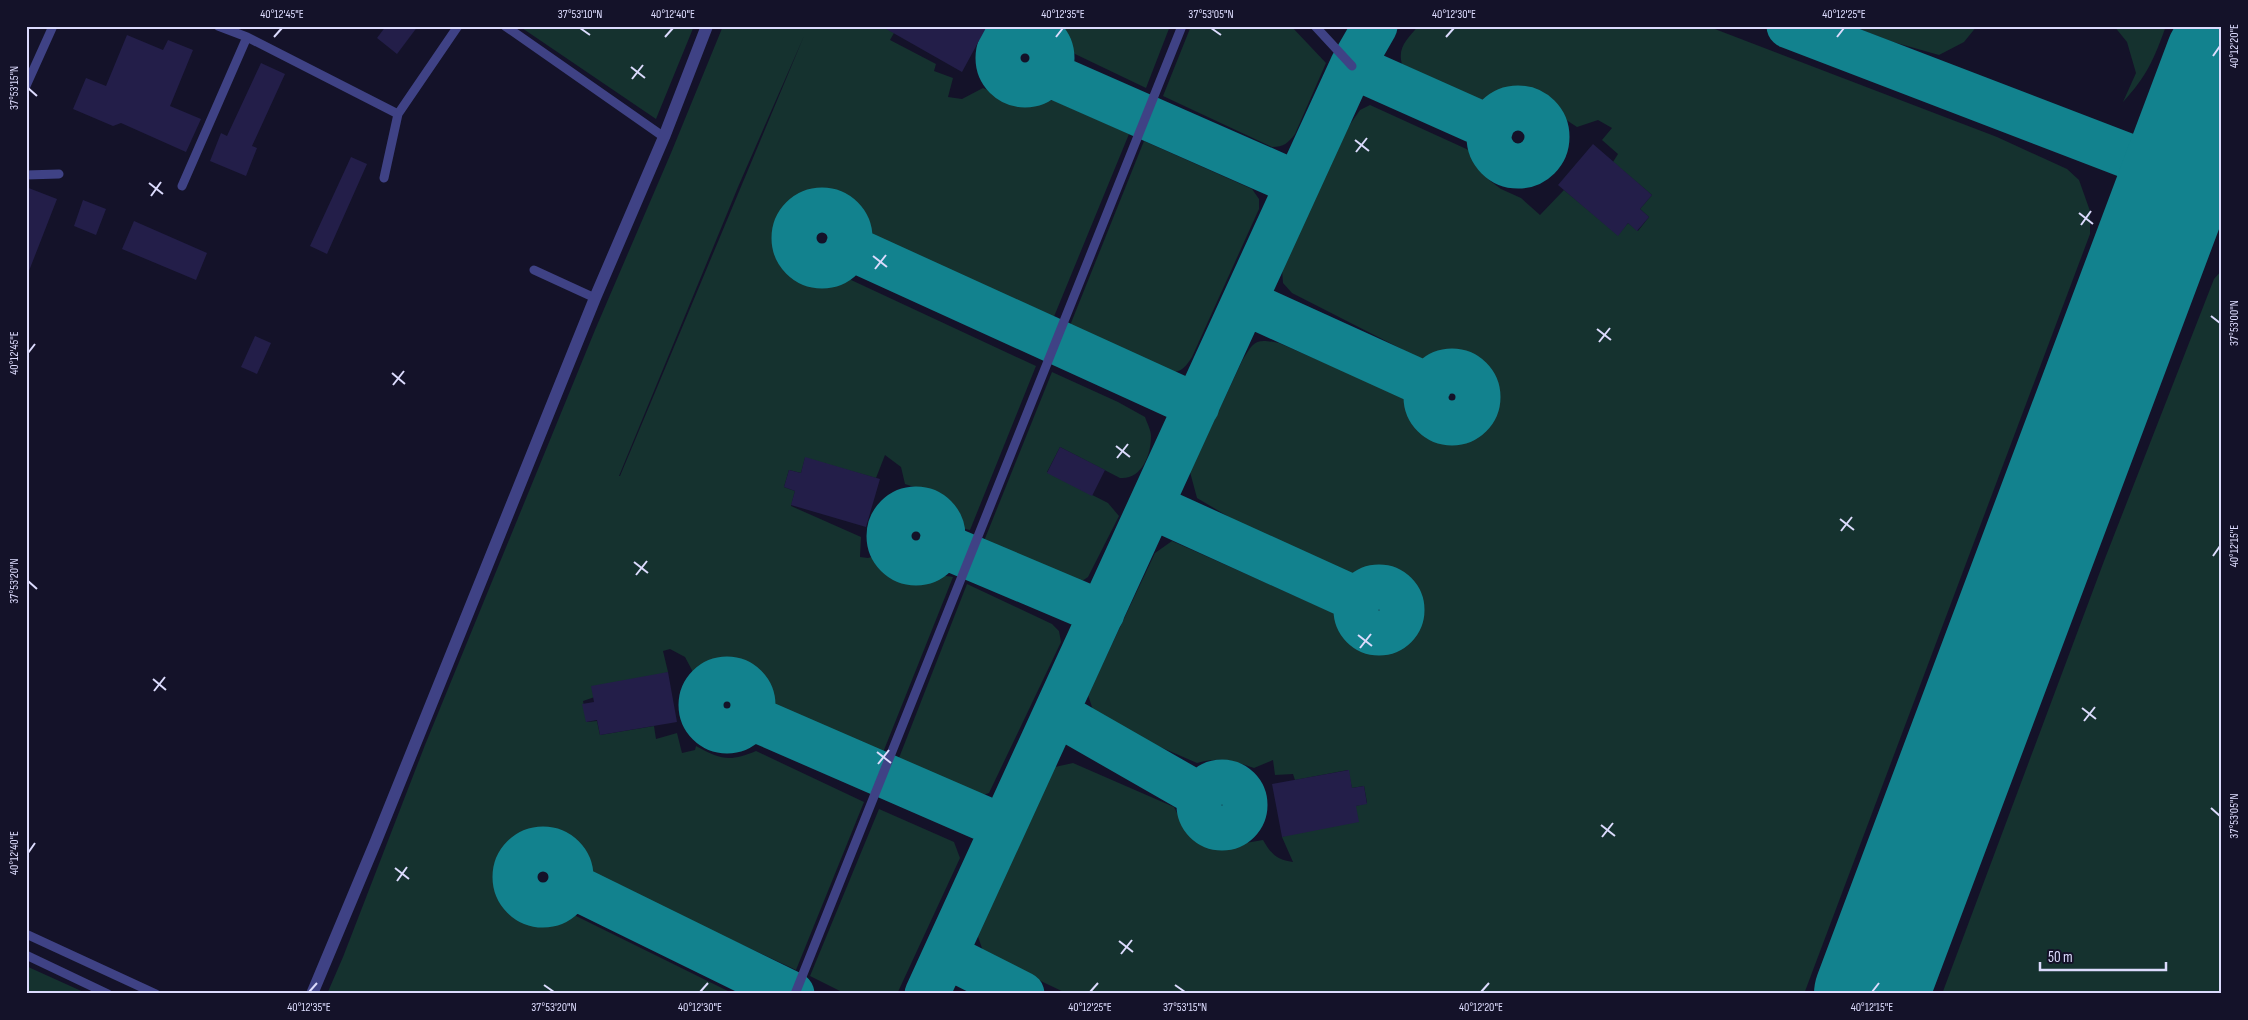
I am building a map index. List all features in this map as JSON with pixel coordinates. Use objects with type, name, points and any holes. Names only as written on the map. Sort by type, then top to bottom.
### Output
[{"type":"street","points":[[312,994],[376,841],[595,298],[664,138],[707,26]]},
{"type":"lane","points":[[26,86],[54,26]]},
{"type":"lane","points":[[218,26],[247,37],[398,114]]},
{"type":"lane","points":[[384,178],[398,114],[458,26]]},
{"type":"lane","points":[[505,26],[664,138]]},
{"type":"lane","points":[[795,994],[1182,26]]},
{"type":"lane","points":[[1315,26],[1352,66]]},
{"type":"lane","points":[[182,186],[247,37]]},
{"type":"lane","points":[[26,175],[59,174]]},
{"type":"lane","points":[[534,270],[595,298]]},
{"type":"lane","points":[[26,934],[156,994]]},
{"type":"lane","points":[[26,956],[108,994]]},
{"type":"green space","points":[[519,26],[694,26],[656,119]]},
{"type":"green space","points":[[723,26],[898,26],[890,40],[936,64],[934,71],[953,78],[948,97],[962,99],[983,88],[1011,100],[1032,104],[1053,100],[1129,134],[1053,319],[863,233],[850,212],[841,205],[831,201],[820,199],[810,201],[800,207],[791,217],[785,215],[780,230],[786,234],[782,250],[799,273],[806,276],[822,277],[846,271],[849,279],[1036,366],[970,530],[957,527],[956,512],[932,493],[905,484],[901,467],[885,455],[876,478],[805,458],[801,473],[789,470],[784,487],[795,491],[791,506],[861,537],[860,557],[868,558],[875,556],[889,572],[901,580],[915,582],[941,576],[953,577],[882,755],[776,706],[761,678],[748,671],[720,668],[693,672],[685,657],[670,649],[663,651],[668,672],[583,701],[587,722],[597,721],[600,735],[654,726],[656,739],[677,733],[682,753],[695,750],[696,746],[719,757],[726,758],[739,757],[756,751],[864,802],[796,970],[584,871],[572,850],[565,845],[557,842],[541,841],[526,847],[513,856],[508,854],[503,870],[508,874],[504,883],[504,892],[511,903],[521,912],[533,917],[543,918],[555,915],[569,907],[575,910],[574,915],[734,994],[327,994],[425,745],[595,330]],"holes":[[[804,36],[620,476],[738,187]]]},
{"type":"green space","points":[[1059,26],[1170,26],[1146,88],[1075,54]]},
{"type":"green space","points":[[1191,26],[1291,26],[1326,63],[1295,134],[1288,142],[1272,147],[1163,96]]},
{"type":"green space","points":[[1418,26],[1707,26],[1997,137],[2067,169],[2079,180],[2090,211],[2090,234],[1804,994],[1068,994],[984,954],[976,931],[1055,767],[1073,763],[1174,807],[1185,829],[1194,838],[1207,845],[1228,846],[1263,840],[1275,856],[1293,862],[1282,837],[1367,803],[1364,786],[1352,788],[1348,770],[1295,780],[1293,774],[1275,775],[1273,760],[1254,768],[1226,760],[1197,763],[1096,719],[1088,695],[1155,553],[1172,541],[1338,615],[1343,627],[1354,641],[1361,647],[1369,650],[1377,650],[1393,645],[1408,632],[1413,633],[1420,618],[1415,615],[1418,599],[1412,589],[1399,576],[1392,573],[1375,572],[1356,579],[1234,520],[1197,498],[1190,472],[1242,361],[1249,349],[1260,341],[1279,343],[1412,401],[1425,423],[1433,430],[1442,434],[1451,436],[1461,434],[1472,429],[1483,420],[1488,422],[1496,406],[1490,403],[1490,385],[1484,372],[1472,361],[1452,356],[1429,363],[1292,293],[1283,283],[1282,269],[1342,136],[1360,110],[1370,105],[1473,152],[1489,180],[1501,189],[1521,198],[1540,215],[1564,190],[1618,235],[1628,223],[1638,231],[1649,217],[1640,209],[1652,195],[1613,162],[1618,154],[1602,140],[1612,128],[1598,120],[1577,127],[1542,104],[1517,100],[1496,108],[1402,64],[1402,48]]},
{"type":"green space","points":[[1852,26],[1977,26],[1964,42],[1939,55],[1893,42]]},
{"type":"green space","points":[[2114,26],[2166,26],[2149,67],[2123,102],[2136,73],[2127,42]]},
{"type":"green space","points":[[1144,141],[1252,189],[1259,199],[1259,209],[1192,357],[1184,368],[1174,372],[1164,373],[1069,328]]},
{"type":"green space","points":[[2222,270],[2222,994],[1942,994],[2104,561],[2214,279]]},
{"type":"green space","points":[[1052,372],[1118,402],[1145,417],[1151,434],[1151,444],[1147,459],[1139,471],[1127,478],[1120,478],[1060,447],[1047,472],[1108,503],[1119,516],[1088,577],[1079,583],[1068,580],[984,541]]},
{"type":"green space","points":[[967,584],[1052,624],[1059,631],[1061,642],[989,793],[972,799],[897,763]]},
{"type":"green space","points":[[879,809],[954,842],[960,858],[897,994],[846,994],[810,976]]},
{"type":"green space","points":[[26,966],[88,994],[26,994]]},
{"type":"building","points":[[386,26],[418,26],[397,54],[377,38]]},
{"type":"building","points":[[881,26],[987,26],[962,72]]},
{"type":"building","points":[[127,35],[163,50],[168,40],[193,50],[170,106],[201,119],[186,152],[121,123],[113,126],[73,109],[86,78],[106,86]]},
{"type":"building","points":[[261,63],[285,74],[252,146],[257,148],[246,176],[210,161],[221,133],[227,136]]},
{"type":"building","points":[[1593,144],[1652,195],[1640,209],[1649,217],[1637,231],[1628,223],[1618,236],[1558,185]]},
{"type":"building","points":[[351,157],[367,164],[327,254],[310,246]]},
{"type":"building","points":[[26,187],[57,199],[27,276],[26,276]]},
{"type":"building","points":[[83,200],[106,209],[96,235],[74,226]]},
{"type":"building","points":[[134,221],[207,253],[196,280],[122,249]]},
{"type":"building","points":[[255,336],[271,343],[257,374],[241,367]]},
{"type":"building","points":[[1060,447],[1105,470],[1092,496],[1047,473]]},
{"type":"building","points":[[805,457],[880,479],[866,527],[791,505],[795,491],[784,487],[789,470],[801,473]]},
{"type":"building","points":[[668,672],[677,722],[600,735],[597,720],[586,722],[582,704],[594,702],[591,686]]},
{"type":"building","points":[[1349,770],[1352,788],[1364,786],[1367,804],[1356,806],[1359,822],[1282,837],[1272,784]]},
{"type":"taxiway","points":[[927,994],[1352,66],[1375,26]]},
{"type":"taxiway","points":[[1789,26],[2222,192]]},
{"type":"taxiway","points":[[1020,31],[1030,31],[1040,35],[1048,43],[1052,58],[1048,73],[1040,81],[1030,85],[1020,85],[1010,81],[1002,73],[998,63],[998,53],[1002,43],[1010,35],[1020,31]]},
{"type":"taxiway","points":[[1352,66],[1491,128]]},
{"type":"taxiway","points":[[1048,74],[1298,184]]},
{"type":"taxiway","points":[[1518,108],[1529,110],[1542,121],[1547,137],[1545,148],[1534,161],[1518,166],[1507,164],[1494,153],[1489,137],[1491,126],[1502,113],[1518,108]]},
{"type":"taxiway","points":[[822,210],[833,212],[842,218],[848,227],[850,238],[848,249],[842,258],[833,264],[822,266],[811,264],[802,258],[796,249],[794,238],[796,227],[802,218],[811,212],[822,210]]},
{"type":"taxiway","points":[[848,247],[1197,406]]},
{"type":"taxiway","points":[[1244,302],[1429,386]]},
{"type":"taxiway","points":[[1447,371],[1457,371],[1466,375],[1474,383],[1478,397],[1474,411],[1466,419],[1457,423],[1447,423],[1438,419],[1430,411],[1426,402],[1426,392],[1430,383],[1438,375],[1447,371]]},
{"type":"taxiway","points":[[1151,506],[1358,600]]},
{"type":"taxiway","points":[[916,509],[926,511],[935,517],[941,526],[943,536],[941,546],[935,555],[926,561],[916,563],[906,561],[897,555],[891,546],[889,536],[891,526],[897,517],[906,511],[916,509]]},
{"type":"taxiway","points":[[941,545],[1102,613]]},
{"type":"taxiway","points":[[1375,587],[1383,587],[1392,591],[1398,597],[1402,610],[1398,623],[1392,629],[1383,633],[1375,633],[1366,629],[1360,623],[1356,614],[1356,606],[1360,597],[1366,591],[1375,587]]},
{"type":"taxiway","points":[[727,679],[737,681],[745,687],[751,695],[753,705],[751,715],[745,723],[737,729],[727,731],[717,729],[709,723],[703,715],[701,705],[703,695],[709,687],[717,681],[727,679]]},
{"type":"taxiway","points":[[1056,713],[1201,796]]},
{"type":"taxiway","points":[[750,717],[1003,827]]},
{"type":"taxiway","points":[[1222,782],[1235,786],[1241,792],[1245,805],[1241,818],[1235,824],[1222,828],[1209,824],[1203,818],[1199,805],[1203,792],[1209,786],[1222,782]]},
{"type":"taxiway","points":[[543,849],[554,851],[563,857],[569,866],[571,877],[569,888],[563,897],[554,903],[543,905],[532,903],[523,897],[517,888],[515,877],[517,866],[523,857],[532,851],[543,849]]},
{"type":"taxiway","points":[[570,885],[792,994]]},
{"type":"taxiway","points":[[945,955],[1022,994]]},
{"type":"runway","points":[[1871,994],[2222,59]]}]
